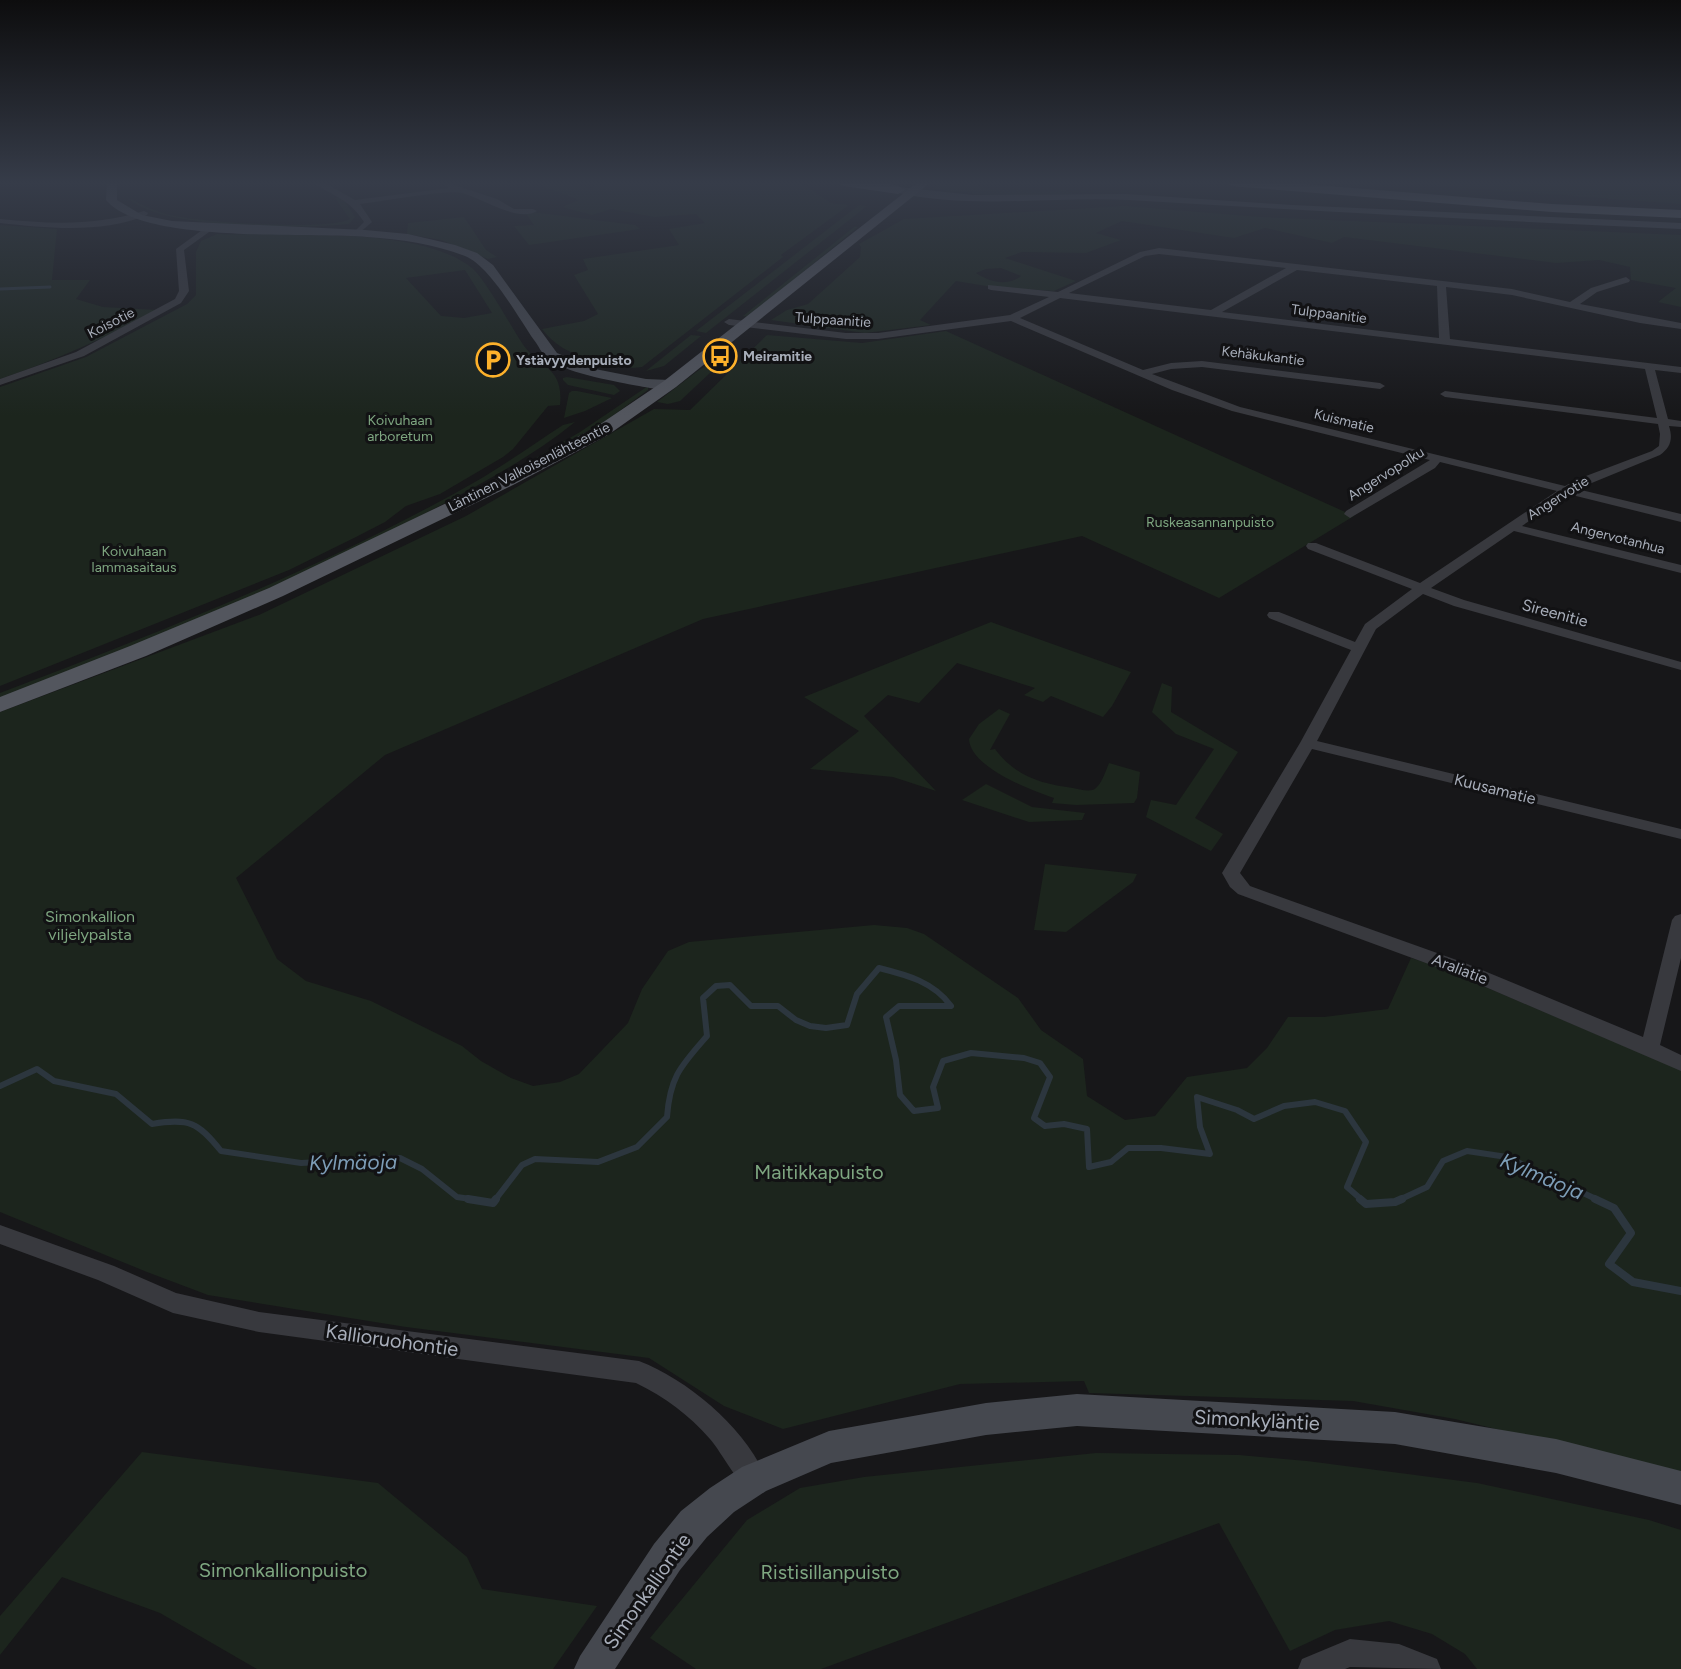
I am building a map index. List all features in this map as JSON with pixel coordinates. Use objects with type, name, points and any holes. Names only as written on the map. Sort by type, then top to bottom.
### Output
[{"type":"main road","points":[[479,260],[489,268],[552,356],[577,367],[656,381]]},
{"type":"main road","name":"Läntinen Valkoisenlähteentie","points":[[0,705],[238,609],[550,460],[602,431],[656,381],[811,260]]},
{"type":"main road","name":"Läntinen Valkoisenlähteentie","points":[[656,381],[746,324],[821,260]]},
{"type":"main road","name":"Simonkyläntie","points":[[829,1447],[986,1419],[1077,1410],[1395,1428],[1556,1456],[1681,1488]]},
{"type":"main road","name":"Simonkalliontie","points":[[593,1669],[667,1557],[694,1524],[722,1500],[754,1479],[829,1447]]},
{"type":"street","name":"Koisotie","points":[[0,382],[80,354],[178,301],[184,291],[181,260]]},
{"type":"street","points":[[991,287],[1059,295],[1133,260]]},
{"type":"street","points":[[1232,260],[1512,292],[1640,320],[1681,326]]},
{"type":"street","points":[[1213,313],[1296,267]]},
{"type":"street","points":[[1572,305],[1594,290],[1626,280]]},
{"type":"street","points":[[1441,284],[1443,335],[1446,342]]},
{"type":"street","name":"Tulppaanitie","points":[[729,322],[861,337],[1012,318],[1059,295],[1649,366],[1678,367]]},
{"type":"street","name":"Kuismatie","points":[[1012,318],[1202,399],[1681,518]]},
{"type":"street","name":"Kehäkukantie","points":[[1143,373],[1171,366],[1202,364],[1380,386]]},
{"type":"street","name":"Angervotie","points":[[1236,883],[1231,873],[1308,743],[1370,627],[1566,490],[1582,481],[1656,453],[1664,447],[1666,434],[1649,366]]},
{"type":"street","points":[[1445,394],[1681,424]]},
{"type":"street","name":"Angervopolku","points":[[1350,514],[1431,466],[1437,459]]},
{"type":"street","name":"Angervotanhua","points":[[1512,527],[1681,569]]},
{"type":"street","points":[[1312,546],[1420,590]]},
{"type":"street","name":"Sireenitie","points":[[1420,590],[1681,666]]},
{"type":"street","points":[[1275,615],[1357,648]]},
{"type":"street","name":"Kuusamatie","points":[[1308,743],[1681,834]]},
{"type":"street","name":"Araliatie","points":[[1236,883],[1244,890],[1459,968],[1681,1063]]},
{"type":"street","points":[[1650,1048],[1681,921]]},
{"type":"street","name":"Kallioruohontie","points":[[0,1234],[106,1273],[173,1303],[215,1313],[270,1323],[639,1372],[666,1384],[694,1406],[732,1444],[754,1479]]},
{"type":"street","points":[[1312,1669],[1350,1653],[1399,1658],[1426,1669]]},
{"type":"green space","points":[[0,260],[54,260],[52,280],[90,280],[76,299],[103,307],[157,310],[80,348],[0,379]]},
{"type":"green space","points":[[196,260],[458,260],[472,268],[491,292],[522,343],[554,375],[560,392],[560,405],[548,406],[513,449],[503,457],[440,494],[406,506],[385,522],[356,537],[289,570],[0,686],[0,387],[86,357],[187,304],[196,295]],"holes":[[[465,270],[492,313],[464,318],[441,316],[406,278]]]},
{"type":"green space","points":[[583,260],[779,260],[642,367],[633,368],[572,353],[551,339],[542,329],[584,321],[598,314],[574,275],[588,270]]},
{"type":"green space","points":[[788,260],[799,260],[706,333],[696,331]]},
{"type":"green space","points":[[813,260],[818,260],[749,317],[743,316]]},
{"type":"green space","points":[[857,260],[1011,260],[1076,281],[1054,291],[992,287],[956,281],[920,320],[931,325],[865,333],[771,320],[787,310],[808,304]],"holes":[[[1001,268],[1021,276],[998,282],[976,273],[986,269]]]},
{"type":"green space","points":[[1531,260],[1681,260],[1681,307],[1658,302],[1676,288],[1631,280],[1630,267],[1599,260],[1556,263]]},
{"type":"green space","name":"Maitikkapuisto","points":[[946,331],[1354,516],[1219,598],[1082,536],[703,619],[385,755],[236,878],[277,959],[306,981],[371,1001],[462,1046],[481,1061],[511,1078],[533,1086],[560,1082],[579,1074],[628,1023],[642,989],[668,951],[689,942],[874,925],[907,928],[924,934],[1018,998],[1041,1030],[1083,1059],[1087,1096],[1125,1120],[1155,1116],[1187,1077],[1247,1068],[1267,1048],[1288,1017],[1324,1017],[1388,1009],[1411,958],[1436,966],[1681,1070],[1681,1474],[1455,1419],[1353,1401],[1089,1393],[1084,1381],[960,1384],[783,1429],[724,1406],[649,1358],[406,1327],[208,1295],[0,1212],[0,712],[259,615],[466,516],[654,409],[690,410],[767,335],[862,343]]},
{"type":"green space","points":[[691,335],[701,336],[664,366],[646,371]]},
{"type":"green space","points":[[727,357],[680,401],[668,404],[657,402],[699,370]]},
{"type":"green space","points":[[567,377],[614,385],[620,391],[614,395],[568,385],[563,380]]},
{"type":"green space","points":[[648,386],[648,390],[596,428],[484,488],[580,432]]},
{"type":"green space","points":[[572,391],[612,398],[564,418],[569,393]]},
{"type":"green space","points":[[575,422],[502,472],[372,540],[214,612],[0,700],[0,693],[181,622],[360,542],[475,482],[563,425]]},
{"type":"green space","points":[[991,622],[1131,672],[1112,706],[1103,717],[1051,696],[1043,702],[1024,695],[1035,688],[957,663],[919,703],[888,695],[864,716],[936,791],[893,777],[810,769],[859,731],[804,697]]},
{"type":"green space","points":[[1162,683],[1172,687],[1171,712],[1238,752],[1195,818],[1223,834],[1211,851],[1146,817],[1151,800],[1176,805],[1214,749],[1176,734],[1152,712]]},
{"type":"green space","points":[[999,709],[1010,714],[990,750],[995,749],[1011,766],[1040,781],[1082,790],[1096,788],[1109,763],[1140,772],[1137,798],[1134,803],[1076,805],[1052,803],[1054,798],[1017,783],[990,768],[979,759],[969,739],[979,724]]},
{"type":"green space","points":[[986,784],[1032,807],[1085,813],[1082,820],[1029,822],[962,800]]},
{"type":"green space","points":[[1045,864],[1137,874],[1133,882],[1066,932],[1034,930]]},
{"type":"green space","name":"Simonkallionpuisto","points":[[142,1452],[378,1483],[467,1557],[482,1589],[597,1606],[553,1669],[257,1669],[160,1613],[62,1577],[0,1655],[0,1616]]},
{"type":"green space","name":"Ristisillanpuisto","points":[[1096,1453],[1239,1455],[1307,1461],[1477,1483],[1649,1520],[1681,1530],[1681,1669],[1477,1669],[1465,1654],[1432,1634],[1389,1621],[1335,1630],[1290,1651],[1219,1523],[821,1669],[696,1669],[650,1638],[747,1520],[800,1488],[864,1477]]},
{"type":"waterway","points":[[0,289],[50,287]]},
{"type":"waterway","name":"Kylmäoja","points":[[495,1200],[522,1165],[535,1159],[598,1162],[637,1147],[667,1117],[671,1091],[678,1072],[707,1036],[703,998],[716,986],[730,985],[751,1006],[778,1006],[796,1020],[810,1026],[826,1028],[847,1025],[857,994],[879,968],[928,985],[951,1006],[899,1006],[886,1017],[896,1060],[900,1095],[914,1111],[938,1108],[933,1087],[943,1061],[971,1053],[1024,1058],[1040,1063],[1050,1077],[1034,1118],[1045,1126],[1064,1124],[1087,1129],[1089,1167],[1111,1162],[1128,1148],[1161,1148],[1210,1154],[1200,1127],[1197,1097],[1237,1110],[1254,1119],[1284,1106],[1315,1102],[1345,1111],[1366,1142],[1347,1187],[1362,1200]]},
{"type":"waterway","name":"Kylmäoja","points":[[0,1086],[37,1069],[54,1081],[116,1094],[152,1124],[175,1122],[192,1124],[206,1134],[221,1151],[301,1163],[400,1158],[422,1169],[457,1197],[477,1200]]},
{"type":"waterway","name":"Kylmäoja","points":[[1399,1200],[1427,1187],[1443,1161],[1467,1151],[1507,1157],[1598,1200]]},
{"type":"waterway","name":"Kylmäoja","points":[[468,1199],[493,1203],[496,1199]]},
{"type":"waterway","name":"Kylmäoja","points":[[1360,1199],[1366,1204],[1395,1202],[1402,1199]]},
{"type":"waterway","name":"Kylmäoja","points":[[1595,1199],[1614,1208],[1631,1233],[1609,1264],[1633,1282],[1681,1291]]},
{"type":"place","name":"Meiramitie","points":[[720,356]]},
{"type":"place","name":"Ystävyydenpuisto","points":[[493,360]]},
{"type":"park label","name":"Koivuhaan arboretum","points":[[400,428]]},
{"type":"park label","name":"Ruskeasannanpuisto","points":[[1210,522]]},
{"type":"park label","name":"Koivuhaan lammasaitaus","points":[[134,560]]},
{"type":"park label","name":"Simonkallion viljelypalsta","points":[[90,925]]}]
